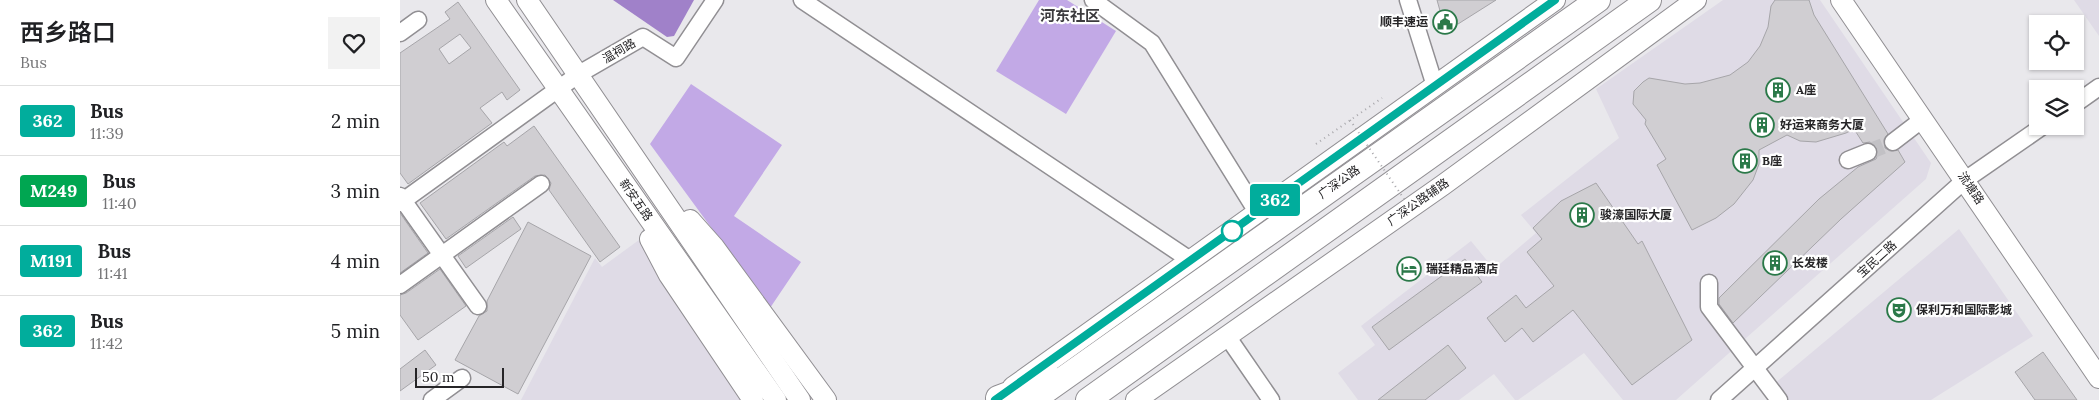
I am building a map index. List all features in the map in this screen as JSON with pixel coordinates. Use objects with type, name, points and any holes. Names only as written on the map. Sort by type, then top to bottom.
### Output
[{"type":"highway","name":"广深公路","points":[[1033,400],[1598,0]]},
{"type":"highway","points":[[1088,400],[1649,0]]},
{"type":"highway","points":[[996,399],[1080,366]]},
{"type":"main road","name":"新安五路","points":[[496,0],[776,400]]},
{"type":"main road","name":"新安五路","points":[[527,0],[634,154],[800,400]]},
{"type":"main road","points":[[996,399],[1555,0]]},
{"type":"main road","name":"广深公路辅路","points":[[1136,400],[1443,184],[1696,0]]},
{"type":"main road","name":"流塘路","points":[[1841,0],[2099,378]]},
{"type":"main road","points":[[634,154],[714,247],[826,400]]},
{"type":"main road","points":[[612,166],[669,276],[753,400]]},
{"type":"street","name":"温祠路","points":[[579,74],[643,37],[676,58],[715,0]]},
{"type":"street","points":[[802,0],[1190,260]]},
{"type":"street","points":[[1093,0],[1152,43],[1257,212]]},
{"type":"street","points":[[1408,0],[1434,86]]},
{"type":"street","points":[[400,33],[418,20]]},
{"type":"street","points":[[478,306],[401,200],[579,74]]},
{"type":"street","points":[[2084,98],[2099,87]]},
{"type":"street","points":[[1893,142],[1923,119]]},
{"type":"street","name":"宝民二路","points":[[1718,400],[1965,180],[2029,135]]},
{"type":"street","points":[[1848,160],[1868,152]]},
{"type":"street","points":[[400,285],[541,184]]},
{"type":"street","points":[[1709,283],[1709,307],[1779,400]]},
{"type":"street","points":[[1227,336],[1271,400]]},
{"type":"street","points":[[436,397],[462,378]]},
{"type":"path","points":[[1316,144],[1382,98]]},
{"type":"path","points":[[1350,120],[1413,212]]},
{"type":"shaded area","points":[[613,0],[694,0],[674,36],[667,37]]},
{"type":"shaded area","points":[[1039,0],[1067,0],[1116,31],[1066,114],[996,71]]},
{"type":"shaded area","points":[[1723,0],[1820,0],[1931,163],[1926,179],[1676,400],[1623,400],[1584,353],[1518,400],[1515,400],[1494,374],[1459,400],[1358,400],[1338,373],[1375,345],[1361,326],[1471,241],[1494,269],[1536,233],[1521,215],[1619,138],[1596,89]]},
{"type":"shaded area","points":[[2074,0],[2099,0],[2099,36]]},
{"type":"shaded area","points":[[691,84],[782,145],[734,216],[801,262],[770,308],[650,144]]},
{"type":"shaded area","points":[[1959,229],[2033,336],[1931,400],[1772,400],[1767,390]]},
{"type":"shaded area","points":[[639,240],[743,400],[521,400],[595,258],[602,267]]},
{"type":"building","points":[[1437,0],[1496,0],[1458,24],[1442,18]]},
{"type":"building","points":[[1775,0],[1809,0],[1814,15],[1888,134],[1884,139],[1885,148],[1890,151],[1898,150],[1905,162],[1841,219],[1733,323],[1719,304],[1719,298],[1819,199],[1858,167],[1876,159],[1878,154],[1877,148],[1870,142],[1863,143],[1854,129],[1816,142],[1800,141],[1787,135],[1759,150],[1759,164],[1753,180],[1734,204],[1716,218],[1692,230],[1657,165],[1666,159],[1645,124],[1646,120],[1633,104],[1634,91],[1649,78],[1685,84],[1700,83],[1730,75],[1748,62],[1760,46],[1768,27],[1771,6]]},
{"type":"building","points":[[458,2],[520,90],[507,100],[502,92],[480,108],[492,123],[408,184],[400,173],[400,53],[450,19],[445,12]],"holes":[[[460,34],[471,48],[449,64],[439,49]]]},
{"type":"building","points":[[534,126],[620,247],[600,262],[549,190],[551,183],[545,175],[535,176],[446,239],[420,203],[504,142],[507,146]]},
{"type":"building","points":[[1596,183],[1638,244],[1642,241],[1692,340],[1632,385],[1573,310],[1533,342],[1522,328],[1505,342],[1487,318],[1516,295],[1526,308],[1554,286],[1527,252],[1542,239],[1533,228],[1561,201]]},
{"type":"building","points":[[400,213],[428,253],[400,273]]},
{"type":"building","points":[[513,217],[521,229],[466,268],[458,256]]},
{"type":"building","points":[[528,222],[591,256],[518,394],[455,360],[479,316],[487,311],[487,301]]},
{"type":"building","points":[[1465,259],[1482,282],[1389,350],[1372,327]]},
{"type":"building","points":[[440,269],[466,306],[418,340],[400,315],[400,295],[406,293]]},
{"type":"building","points":[[1448,345],[1466,368],[1425,400],[1378,400]]},
{"type":"building","points":[[425,350],[436,365],[400,391],[400,369]]},
{"type":"building","points":[[2043,352],[2077,400],[2035,400],[2015,372]]},
{"type":"tunnel","points":[[1868,152],[1893,142]]},
{"type":"bus line","name":"362","points":[[995,400],[1555,0]]},
{"type":"place","name":"顺丰速运","points":[[1445,22]]},
{"type":"place","name":"A座","points":[[1778,90]]},
{"type":"place","name":"好运来商务大厦","points":[[1762,125]]},
{"type":"place","name":"B座","points":[[1745,161]]},
{"type":"place","name":"骏濠国际大厦","points":[[1582,215]]},
{"type":"place","name":"长发楼","points":[[1775,263]]},
{"type":"place","name":"瑞廷精品酒店","points":[[1409,269]]},
{"type":"place","name":"保利万和国际影城","points":[[1899,310]]},
{"type":"district","name":"河东社区","points":[[1070,16]]}]
